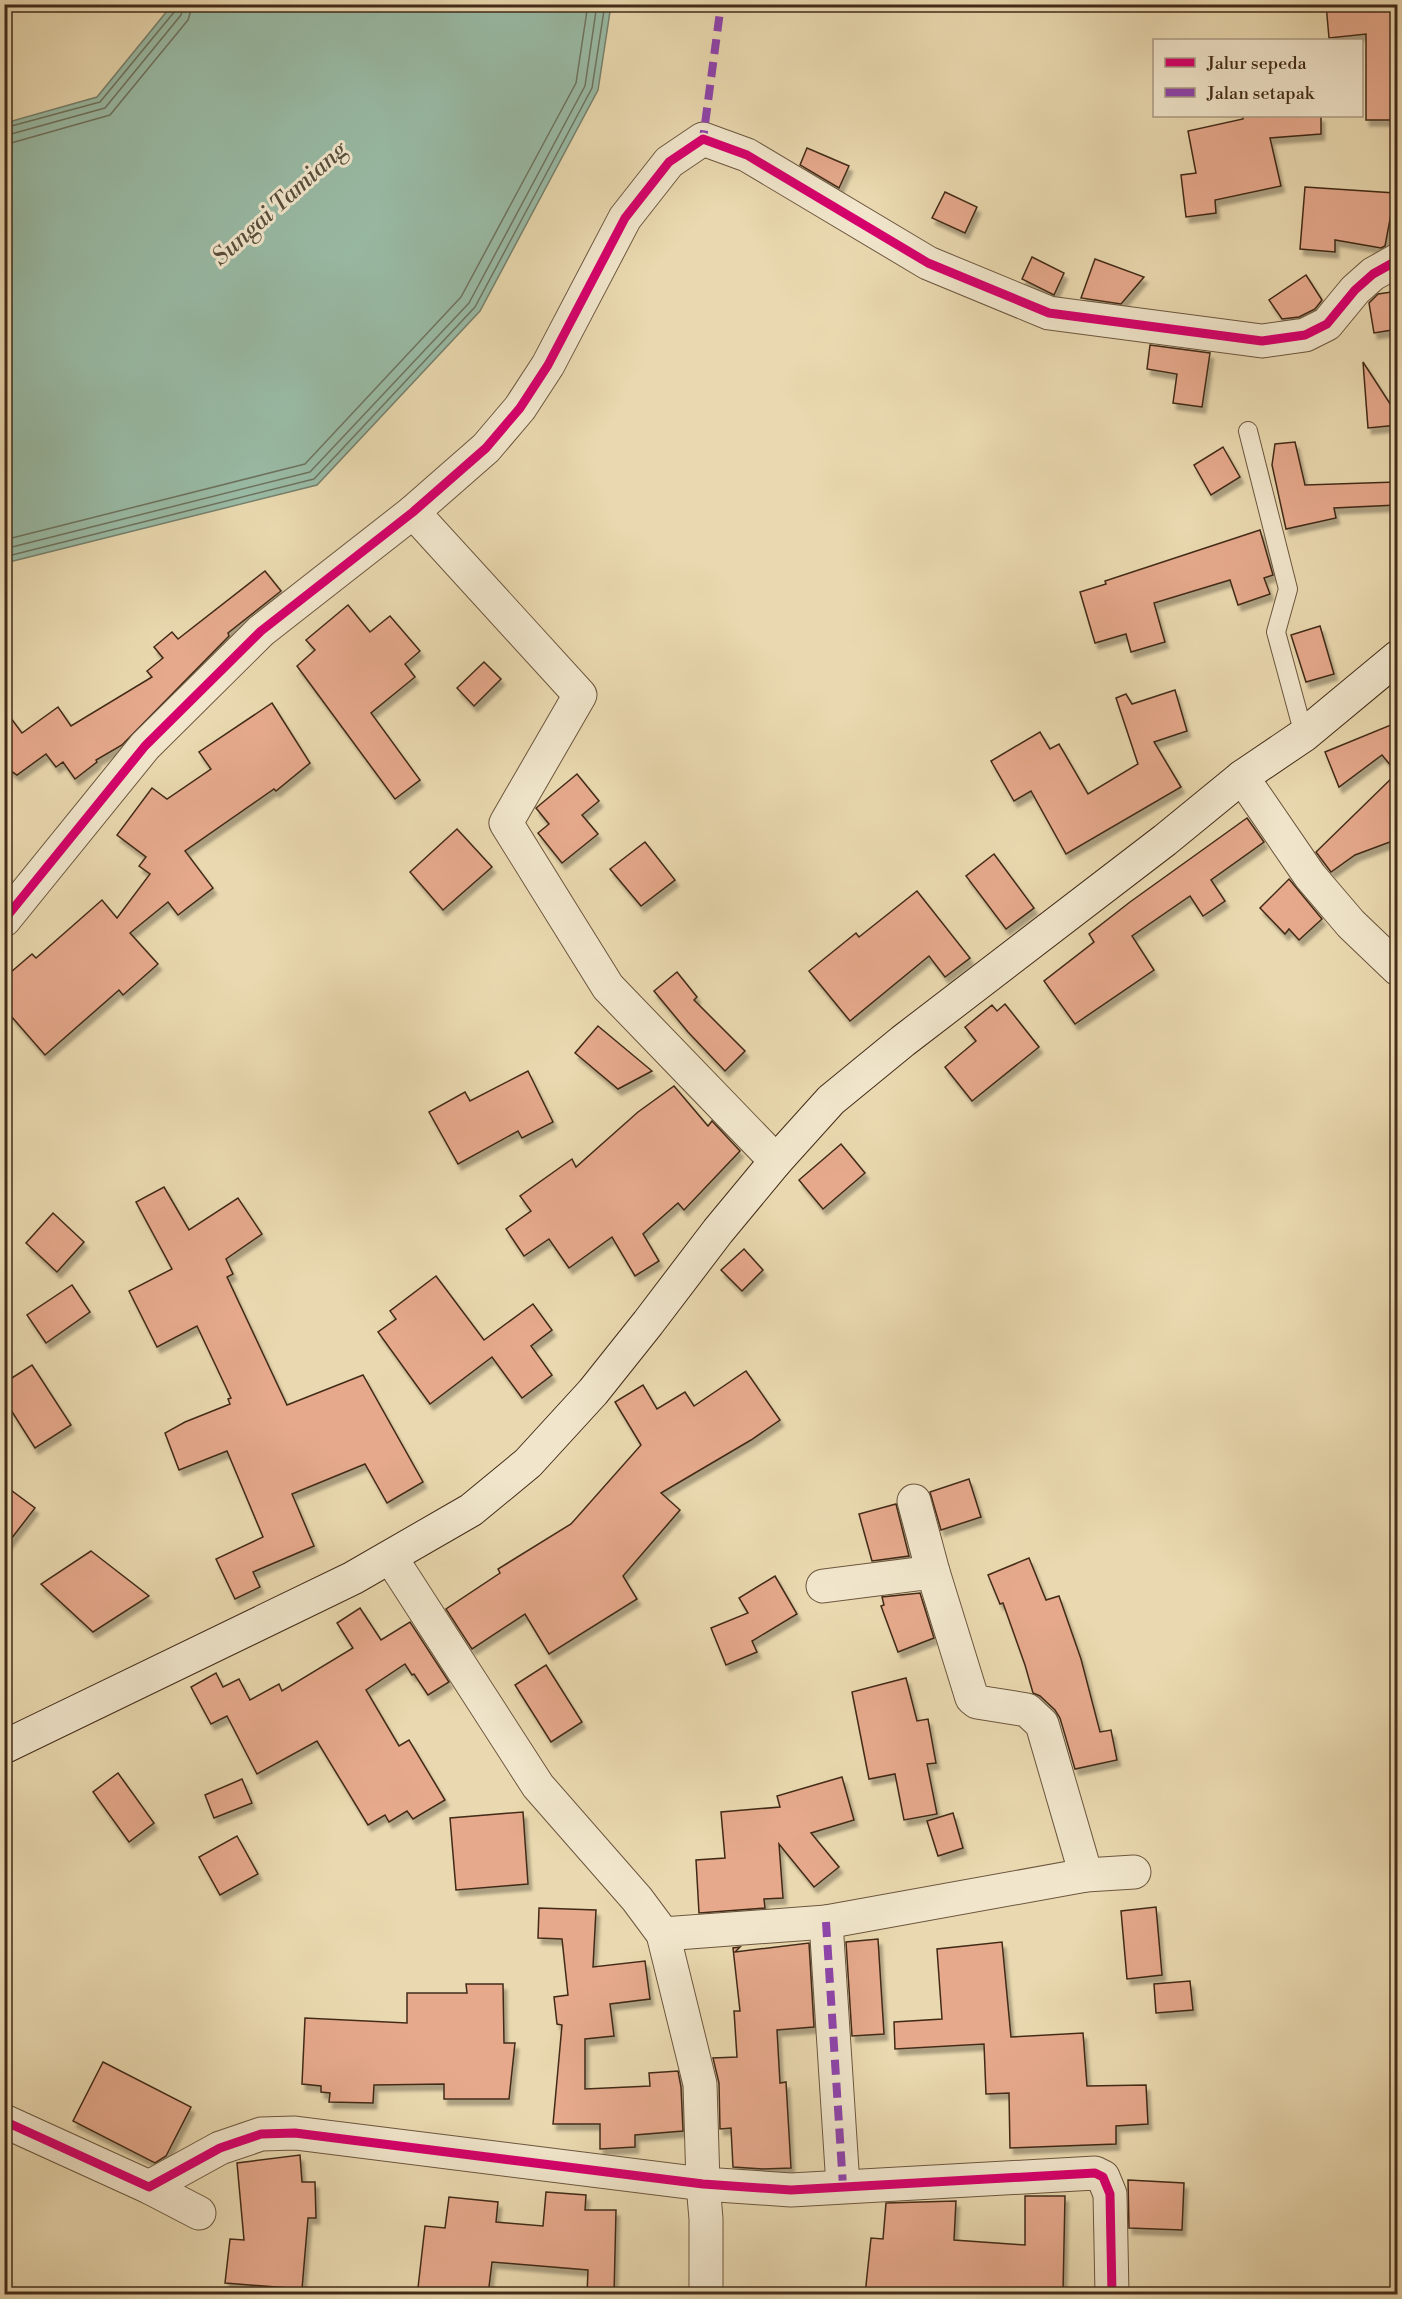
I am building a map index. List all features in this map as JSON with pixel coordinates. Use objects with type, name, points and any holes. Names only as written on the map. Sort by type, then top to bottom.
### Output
[{"type":"street","points":[[4,920],[145,746],[261,631],[413,512],[486,448],[520,408],[548,365],[625,218],[669,162],[703,139],[747,154],[928,263],[1048,313],[1262,341],[1305,335],[1327,324],[1355,290],[1373,274],[1398,260]]},
{"type":"street","points":[[413,512],[580,695],[506,823],[608,987],[776,1161]]},
{"type":"street","points":[[4,1747],[332,1589],[391,1558],[471,1510],[528,1463],[593,1392],[718,1231],[776,1161],[840,1092],[1165,840],[1242,777],[1304,735],[1398,657]]},
{"type":"street","points":[[1242,777],[1310,876],[1351,924],[1398,969]]},
{"type":"street","points":[[914,1501],[933,1572],[972,1698],[977,1702],[1027,1710],[1042,1724],[1086,1875]]},
{"type":"street","points":[[391,1558],[538,1786],[638,1899],[663,1934],[700,2084],[706,2219],[706,2295]]},
{"type":"street","points":[[823,1586],[933,1572]]},
{"type":"street","points":[[663,1934],[826,1922],[1086,1875],[1134,1872]]},
{"type":"street","points":[[826,1922],[843,2186]]},
{"type":"street","points":[[4,2121],[150,2187],[199,2213]]},
{"type":"street","points":[[150,2187],[220,2148],[261,2134],[296,2133],[703,2184],[791,2190],[1095,2173],[1103,2177],[1110,2194],[1112,2295]]},
{"type":"lane","points":[[1248,431],[1288,589],[1276,632],[1304,735]]},
{"type":"water","name":"Sungai Tamiang","points":[[172,5],[611,5],[598,90],[480,311],[317,485],[5,563],[5,123],[97,97]]},
{"type":"building","points":[[1326,4],[1398,7],[1398,120],[1366,120],[1366,34],[1329,38]]},
{"type":"building","points":[[1243,117],[1321,117],[1321,134],[1270,138],[1281,186],[1215,200],[1216,213],[1186,217],[1181,175],[1196,173],[1188,131],[1243,119]]},
{"type":"building","points":[[807,148],[849,166],[839,188],[800,165]]},
{"type":"building","points":[[1305,187],[1395,193],[1385,246],[1381,248],[1335,240],[1335,252],[1300,249]]},
{"type":"building","points":[[945,192],[977,207],[965,233],[932,218]]},
{"type":"building","points":[[1032,257],[1064,273],[1054,295],[1022,279]]},
{"type":"building","points":[[1095,259],[1144,277],[1121,304],[1081,298]]},
{"type":"building","points":[[1306,275],[1322,300],[1315,309],[1299,317],[1282,319],[1269,300]]},
{"type":"building","points":[[1398,291],[1398,329],[1374,333],[1369,303],[1378,294]]},
{"type":"building","points":[[1150,345],[1210,353],[1202,407],[1173,403],[1177,374],[1147,369]]},
{"type":"building","points":[[1363,362],[1398,416],[1398,425],[1368,428]]},
{"type":"building","points":[[1295,442],[1305,485],[1396,482],[1397,505],[1334,508],[1336,518],[1286,529],[1272,465],[1275,444]]},
{"type":"building","points":[[1223,447],[1240,477],[1211,495],[1194,465]]},
{"type":"building","points":[[1260,530],[1273,575],[1264,578],[1270,594],[1238,605],[1230,580],[1154,603],[1165,642],[1131,652],[1126,634],[1095,643],[1080,592],[1106,584],[1105,581]]},
{"type":"building","points":[[265,571],[281,591],[228,633],[229,636],[122,745],[96,760],[97,762],[75,779],[63,762],[56,767],[46,754],[17,775],[4,766],[4,709],[22,733],[58,707],[71,726],[152,677],[147,671],[163,658],[154,647],[172,632],[178,639]]},
{"type":"building","points":[[348,605],[370,632],[390,616],[420,651],[405,664],[415,677],[371,713],[420,780],[395,799],[297,666],[315,650],[306,640]]},
{"type":"building","points":[[1320,626],[1334,674],[1306,682],[1291,635]]},
{"type":"building","points":[[484,662],[501,679],[474,706],[457,688]]},
{"type":"building","points":[[1175,690],[1187,731],[1154,742],[1181,787],[1066,854],[1031,791],[1014,801],[991,761],[1040,732],[1050,749],[1059,744],[1088,794],[1138,764],[1116,698],[1126,694],[1132,704]]},
{"type":"building","points":[[272,703],[310,763],[276,791],[274,789],[185,851],[213,888],[178,915],[168,902],[130,933],[158,964],[123,995],[119,990],[45,1055],[4,1008],[4,978],[32,954],[36,958],[102,900],[117,918],[150,874],[139,866],[146,857],[117,835],[152,788],[167,799],[211,769],[199,752]]},
{"type":"building","points":[[1398,722],[1398,839],[1355,855],[1331,872],[1316,852],[1397,773],[1382,755],[1339,787],[1325,752]]},
{"type":"building","points":[[577,774],[599,801],[582,815],[598,834],[562,863],[538,833],[549,824],[536,808]]},
{"type":"building","points":[[1247,818],[1264,842],[1211,880],[1225,901],[1203,916],[1190,896],[1132,936],[1154,970],[1075,1024],[1044,981],[1094,942],[1089,934]]},
{"type":"building","points":[[457,829],[492,867],[443,910],[410,872]]},
{"type":"building","points":[[645,842],[675,880],[641,906],[610,869]]},
{"type":"building","points":[[994,854],[1034,908],[1006,929],[966,876]]},
{"type":"building","points":[[1289,879],[1322,919],[1299,940],[1289,929],[1285,934],[1260,908]]},
{"type":"building","points":[[917,891],[970,958],[945,977],[929,956],[850,1021],[809,971],[856,933],[859,937]]},
{"type":"building","points":[[677,972],[697,997],[694,1000],[745,1051],[725,1071],[654,991]]},
{"type":"building","points":[[1005,1004],[1039,1047],[972,1101],[945,1067],[976,1041],[965,1027],[992,1005],[997,1011]]},
{"type":"building","points":[[598,1026],[652,1071],[618,1089],[575,1053]]},
{"type":"building","points":[[528,1071],[553,1122],[522,1138],[518,1131],[458,1164],[429,1112],[465,1092],[470,1101]]},
{"type":"building","points":[[674,1086],[708,1126],[712,1121],[740,1151],[684,1210],[678,1203],[643,1234],[659,1261],[635,1276],[612,1237],[569,1268],[549,1239],[524,1256],[506,1229],[531,1211],[520,1196],[572,1159],[576,1167],[638,1112]]},
{"type":"building","points":[[841,1144],[865,1173],[823,1209],[799,1180]]},
{"type":"building","points":[[164,1187],[189,1230],[238,1198],[262,1234],[226,1259],[233,1274],[227,1277],[287,1405],[363,1375],[423,1482],[387,1503],[365,1464],[292,1494],[314,1546],[253,1572],[260,1587],[235,1599],[216,1559],[263,1537],[227,1451],[179,1470],[165,1433],[185,1422],[230,1404],[228,1399],[231,1398],[197,1326],[157,1347],[129,1291],[172,1269],[136,1202]]},
{"type":"building","points":[[53,1213],[84,1242],[57,1272],[26,1243]]},
{"type":"building","points":[[744,1249],[763,1270],[742,1291],[721,1270]]},
{"type":"building","points":[[436,1276],[484,1340],[533,1304],[552,1330],[531,1346],[552,1375],[522,1398],[492,1357],[430,1404],[378,1332],[396,1319],[390,1311]]},
{"type":"building","points":[[72,1285],[90,1312],[46,1343],[27,1315]]},
{"type":"building","points":[[32,1365],[71,1425],[35,1448],[4,1399],[4,1383]]},
{"type":"building","points":[[746,1371],[780,1420],[751,1440],[661,1493],[680,1510],[623,1576],[637,1599],[549,1654],[525,1614],[472,1649],[446,1609],[500,1573],[498,1569],[571,1524],[641,1445],[615,1402],[643,1385],[657,1409],[685,1392],[694,1406]]},
{"type":"building","points":[[969,1479],[981,1517],[941,1530],[930,1492]]},
{"type":"building","points":[[4,1485],[35,1508],[4,1548]]},
{"type":"building","points":[[896,1504],[909,1556],[872,1561],[859,1514]]},
{"type":"building","points":[[91,1551],[149,1596],[93,1632],[41,1584]]},
{"type":"building","points":[[1029,1558],[1046,1600],[1059,1596],[1081,1659],[1100,1732],[1111,1730],[1117,1760],[1075,1769],[1060,1718],[1040,1696],[1033,1693],[1003,1603],[1000,1604],[988,1575]]},
{"type":"building","points":[[775,1576],[797,1614],[752,1641],[757,1652],[726,1665],[711,1628],[748,1613],[739,1598]]},
{"type":"building","points":[[920,1593],[934,1638],[898,1652],[881,1606],[884,1605],[882,1597]]},
{"type":"building","points":[[360,1608],[381,1640],[410,1622],[449,1682],[428,1695],[405,1664],[366,1690],[399,1746],[409,1740],[445,1800],[413,1819],[407,1811],[389,1822],[385,1815],[368,1825],[317,1741],[257,1774],[227,1716],[211,1724],[191,1687],[216,1673],[223,1687],[239,1679],[250,1700],[279,1684],[282,1691],[353,1648],[337,1623]]},
{"type":"building","points":[[546,1665],[582,1722],[551,1742],[515,1685]]},
{"type":"building","points":[[906,1678],[917,1721],[928,1719],[936,1763],[927,1764],[937,1814],[904,1820],[895,1774],[869,1779],[852,1692]]},
{"type":"building","points":[[118,1773],[154,1823],[129,1842],[93,1792]]},
{"type":"building","points":[[842,1777],[854,1820],[811,1833],[839,1867],[814,1887],[779,1844],[783,1898],[764,1899],[765,1908],[699,1913],[696,1860],[725,1858],[721,1812],[780,1807],[777,1796]]},
{"type":"building","points":[[242,1779],[252,1803],[214,1818],[205,1795]]},
{"type":"building","points":[[523,1812],[528,1884],[456,1890],[450,1818]]},
{"type":"building","points":[[953,1813],[963,1848],[938,1856],[927,1821]]},
{"type":"building","points":[[237,1836],[258,1874],[220,1895],[199,1857]]},
{"type":"building","points":[[1156,1907],[1162,1975],[1127,1979],[1121,1911]]},
{"type":"building","points":[[539,1908],[596,1910],[593,1967],[645,1961],[650,1999],[610,2004],[614,2036],[585,2039],[585,2089],[650,2086],[649,2073],[678,2071],[683,2131],[635,2135],[635,2147],[600,2149],[600,2124],[553,2124],[562,2025],[557,2024],[554,1997],[568,1995],[562,1939],[538,1938]]},
{"type":"building","points":[[878,1939],[884,2034],[852,2036],[846,1942]]},
{"type":"building","points":[[1002,1942],[1011,2037],[1083,2033],[1087,2086],[1146,2085],[1148,2124],[1116,2126],[1116,2144],[1010,2148],[1009,2093],[986,2094],[984,2044],[895,2049],[894,2022],[942,2019],[937,1949]]},
{"type":"building","points":[[809,1943],[814,2027],[777,2030],[780,2083],[786,2082],[791,2168],[733,2167],[731,2128],[720,2129],[719,2083],[713,2058],[737,2057],[734,2011],[740,2011],[733,1948],[740,1947],[735,1952]]},
{"type":"building","points":[[1190,1981],[1193,2010],[1156,2013],[1154,1984]]},
{"type":"building","points":[[466,1984],[503,1984],[504,2043],[515,2043],[509,2099],[444,2099],[444,2084],[374,2085],[373,2103],[329,2102],[330,2093],[321,2092],[321,2086],[302,2084],[305,2018],[407,2023],[407,1993],[467,1993]]},
{"type":"building","points":[[103,2062],[191,2107],[166,2156],[155,2163],[73,2121]]},
{"type":"building","points":[[300,2155],[302,2182],[315,2182],[316,2218],[308,2218],[302,2289],[225,2283],[230,2239],[244,2240],[237,2163]]},
{"type":"building","points":[[1128,2180],[1184,2183],[1182,2230],[1129,2228]]},
{"type":"building","points":[[546,2192],[586,2195],[585,2210],[616,2210],[614,2295],[587,2295],[588,2270],[492,2262],[488,2295],[418,2288],[425,2226],[445,2228],[449,2197],[498,2202],[496,2222],[543,2226]]},
{"type":"building","points":[[1025,2196],[1065,2196],[1063,2292],[1015,2295],[865,2295],[871,2238],[883,2239],[886,2203],[956,2201],[954,2240],[1025,2245]]},
{"type":"marked path","points":[[709,141],[703,139],[721,4]]},
{"type":"marked path","points":[[826,1922],[843,2186]]},
{"type":"cycle path","points":[[4,920],[145,746],[261,631],[413,512],[486,448],[520,408],[548,365],[625,218],[669,162],[703,139],[747,155],[928,263],[1049,313],[1262,341],[1305,335],[1327,324],[1355,290],[1373,274],[1398,260]]},
{"type":"cycle path","points":[[4,2121],[149,2187],[220,2148],[261,2134],[295,2133],[703,2184],[791,2190],[1095,2173],[1103,2177],[1110,2194],[1112,2294]]}]
